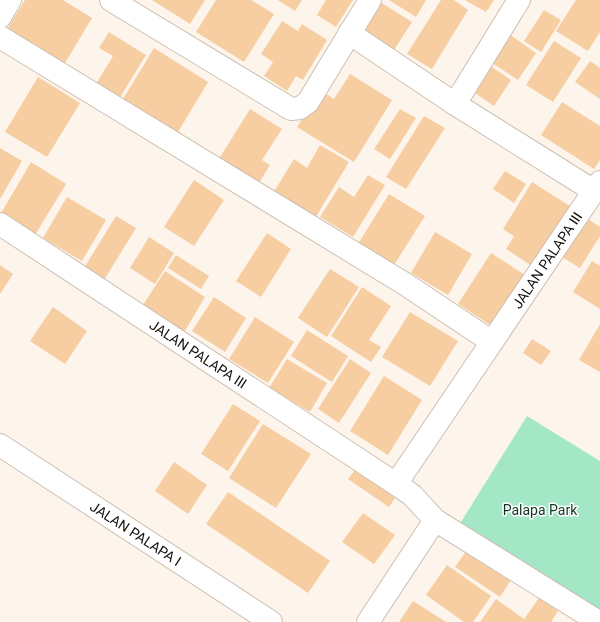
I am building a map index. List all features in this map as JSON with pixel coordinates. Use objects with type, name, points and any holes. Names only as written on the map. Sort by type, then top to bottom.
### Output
[{"type":"street","points":[[0,17],[10,0]]},
{"type":"street","points":[[111,0],[291,109],[300,108],[308,102],[348,33],[370,0]]},
{"type":"street","points":[[455,104],[519,0]]},
{"type":"street","name":"JALAN PALAPA III","points":[[348,33],[455,104],[597,186],[396,484]]},
{"type":"street","points":[[0,37],[405,284],[492,342]]},
{"type":"street","name":"JALAN PALAPA III","points":[[0,224],[396,484],[412,496],[435,520],[594,619]]},
{"type":"street","name":"JALAN PALAPA I","points":[[0,445],[271,622]]},
{"type":"street","points":[[368,622],[435,520]]},
{"type":"green space","name":"Palapa Park","points":[[527,416],[600,461],[600,619],[456,530]]},
{"type":"building","points":[[25,0],[63,0],[92,18],[62,68],[4,34]]},
{"type":"building","points":[[152,0],[205,0],[190,24]]},
{"type":"building","points":[[216,0],[251,0],[274,14],[244,62],[196,32]]},
{"type":"building","points":[[278,0],[302,0],[295,11]]},
{"type":"building","points":[[326,0],[353,0],[336,27],[317,15]]},
{"type":"building","points":[[377,0],[412,22],[394,50],[359,28]]},
{"type":"building","points":[[389,0],[426,0],[416,17]]},
{"type":"building","points":[[441,0],[454,0],[468,10],[432,69],[407,54]]},
{"type":"building","points":[[465,0],[494,0],[486,12]]},
{"type":"building","points":[[576,0],[600,0],[600,32],[588,51],[556,31]]},
{"type":"building","points":[[544,10],[561,20],[541,52],[524,41]]},
{"type":"building","points":[[282,21],[298,31],[302,24],[327,40],[303,80],[296,76],[287,91],[264,76],[273,62],[261,54]]},
{"type":"building","points":[[505,31],[536,53],[518,80],[486,59]]},
{"type":"building","points":[[109,32],[146,55],[116,104],[93,89],[113,56],[99,48]]},
{"type":"building","points":[[554,41],[581,58],[553,102],[526,85]]},
{"type":"building","points":[[154,48],[208,82],[175,137],[120,104]]},
{"type":"building","points":[[590,61],[600,68],[600,99],[575,82]]},
{"type":"building","points":[[486,63],[511,80],[494,106],[469,89]]},
{"type":"building","points":[[350,74],[392,100],[354,162],[297,127],[320,90],[334,99]]},
{"type":"building","points":[[38,77],[80,103],[47,157],[5,132]]},
{"type":"building","points":[[562,102],[600,126],[600,160],[594,169],[541,135]]},
{"type":"building","points":[[250,109],[282,129],[262,160],[270,165],[257,186],[217,162]]},
{"type":"building","points":[[400,109],[416,118],[390,159],[374,149]]},
{"type":"building","points":[[424,116],[445,128],[406,189],[386,177]]},
{"type":"building","points":[[320,145],[349,162],[314,220],[272,195],[294,159],[307,168]]},
{"type":"building","points":[[0,148],[22,161],[0,199]]},
{"type":"building","points":[[31,162],[66,184],[35,235],[0,215]]},
{"type":"building","points":[[505,171],[526,184],[514,203],[493,189]]},
{"type":"building","points":[[368,175],[385,185],[353,237],[320,217],[339,187],[354,197]]},
{"type":"building","points":[[194,180],[224,200],[194,246],[164,227]]},
{"type":"building","points":[[532,182],[573,208],[535,268],[506,249],[514,236],[503,229]]},
{"type":"building","points":[[389,194],[425,216],[394,265],[358,244]]},
{"type":"building","points":[[67,197],[106,220],[82,261],[43,238]]},
{"type":"building","points":[[582,215],[600,227],[600,236],[580,268],[557,254]]},
{"type":"building","points":[[116,216],[136,228],[104,280],[84,268]]},
{"type":"building","points":[[435,232],[472,254],[448,295],[411,273]]},
{"type":"building","points":[[267,233],[291,249],[261,297],[236,281]]},
{"type":"building","points":[[149,237],[174,253],[155,284],[130,268]]},
{"type":"building","points":[[491,253],[531,279],[498,330],[458,304]]},
{"type":"building","points":[[176,255],[209,276],[201,289],[168,268]]},
{"type":"building","points":[[592,261],[600,266],[600,309],[573,292]]},
{"type":"building","points":[[0,265],[13,274],[0,294]]},
{"type":"building","points":[[330,269],[359,287],[327,337],[298,318]]},
{"type":"building","points":[[165,271],[205,297],[183,334],[141,308]]},
{"type":"building","points":[[362,287],[391,306],[369,340],[381,347],[371,362],[331,336]]},
{"type":"building","points":[[214,297],[246,318],[225,352],[192,331]]},
{"type":"building","points":[[53,307],[87,331],[65,364],[30,341]]},
{"type":"building","points":[[410,312],[458,341],[430,386],[382,357]]},
{"type":"building","points":[[255,317],[294,342],[268,383],[229,359]]},
{"type":"building","points":[[600,324],[600,372],[579,360]]},
{"type":"building","points":[[307,330],[348,356],[332,382],[291,356]]},
{"type":"building","points":[[532,339],[551,351],[541,365],[523,353]]},
{"type":"building","points":[[287,359],[327,383],[310,412],[269,388]]},
{"type":"building","points":[[350,359],[371,373],[339,423],[318,409]]},
{"type":"building","points":[[384,376],[422,400],[388,455],[350,431]]},
{"type":"building","points":[[233,404],[260,421],[228,471],[201,454]]},
{"type":"building","points":[[263,424],[311,454],[276,508],[229,478]]},
{"type":"building","points":[[174,462],[207,485],[188,514],[155,491]]},
{"type":"building","points":[[355,470],[395,498],[389,507],[348,479]]},
{"type":"building","points":[[228,492],[330,561],[308,593],[206,524]]},
{"type":"building","points":[[363,513],[395,535],[374,564],[342,542]]},
{"type":"building","points":[[469,547],[513,577],[500,597],[455,567]]},
{"type":"building","points":[[447,565],[491,596],[473,622],[464,622],[426,595]]},
{"type":"building","points":[[539,598],[558,611],[551,622],[480,622],[496,599],[524,619]]},
{"type":"building","points":[[413,601],[446,622],[399,622]]}]
